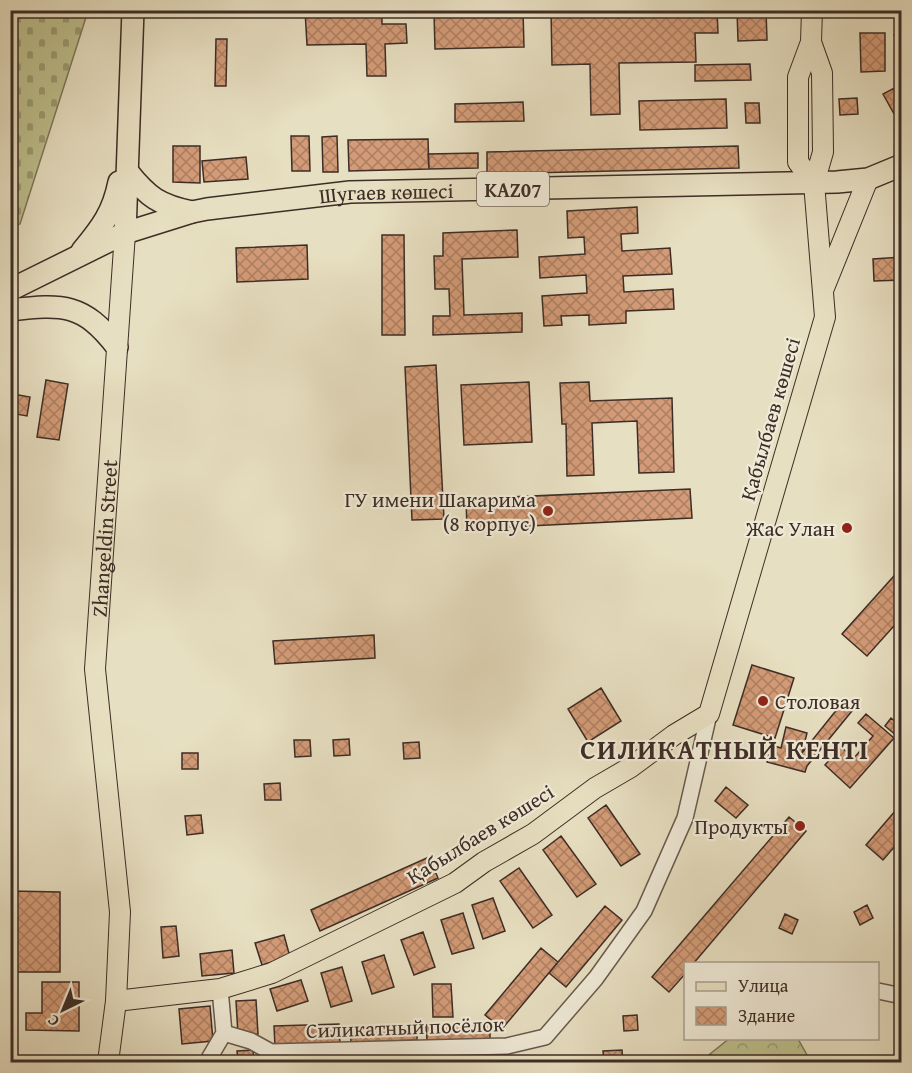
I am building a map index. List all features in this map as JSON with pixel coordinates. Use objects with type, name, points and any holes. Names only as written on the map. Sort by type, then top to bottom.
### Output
[{"type":"highway","name":"Zhangeldin Street","points":[[126,233],[134,10]]},
{"type":"highway","points":[[77,256],[105,222],[114,204],[121,174],[128,164],[141,188],[157,201],[176,209],[192,212]]},
{"type":"highway","name":"Шугаев көшесі","points":[[126,233],[192,212],[350,192],[814,183],[868,179],[902,165]]},
{"type":"highway","name":"KAZ07","points":[[10,290],[126,233]]},
{"type":"highway","points":[[10,310],[36,307],[60,307],[74,310],[98,324],[117,348]]},
{"type":"main road","name":"Қабылбаев көшесі","points":[[116,1000],[220,989],[272,973],[455,883],[484,862],[533,834],[595,788],[631,767],[674,735],[709,714],[825,317],[814,183],[823,152],[822,73],[811,42],[812,10]]},
{"type":"main road","points":[[822,291],[868,179]]},
{"type":"main road","name":"Zhangeldin Street","points":[[108,1062],[116,1000],[120,912],[95,669],[126,233]]},
{"type":"street","name":"Силикатный посёлок","points":[[224,1033],[251,1041],[271,1052],[507,1046],[545,1037],[596,978],[644,912],[686,818],[709,714]]},
{"type":"street","points":[[207,1062],[224,1033],[220,989]]},
{"type":"street","points":[[879,991],[902,996]]},
{"type":"green space","points":[[11,10],[88,11],[20,224],[11,227]]},
{"type":"green space","points":[[728,1040],[799,1040],[811,1062],[700,1062]]},
{"type":"building","points":[[305,10],[382,10],[382,24],[406,24],[407,43],[385,44],[386,76],[367,76],[366,44],[307,45]]},
{"type":"building","points":[[551,10],[717,10],[718,33],[695,33],[696,62],[619,63],[620,114],[591,115],[590,64],[552,65]]},
{"type":"building","points":[[737,10],[766,10],[767,40],[738,41]]},
{"type":"building","points":[[523,11],[524,47],[435,49],[434,13]]},
{"type":"building","points":[[902,31],[902,47],[894,35]]},
{"type":"building","points":[[860,33],[885,33],[885,71],[861,72]]},
{"type":"building","points":[[216,39],[227,39],[226,86],[215,86]]},
{"type":"building","points":[[750,64],[751,80],[695,81],[695,65]]},
{"type":"building","points":[[902,84],[902,128],[883,94]]},
{"type":"building","points":[[857,98],[858,114],[840,115],[839,99]]},
{"type":"building","points":[[726,99],[727,128],[640,130],[639,101]]},
{"type":"building","points":[[523,102],[524,121],[455,122],[455,104]]},
{"type":"building","points":[[745,103],[759,103],[760,123],[746,123]]},
{"type":"building","points":[[291,136],[309,136],[310,171],[292,171]]},
{"type":"building","points":[[337,136],[338,172],[323,172],[322,137]]},
{"type":"building","points":[[428,139],[429,169],[349,171],[348,140]]},
{"type":"building","points":[[173,146],[200,146],[200,183],[173,182]]},
{"type":"building","points":[[738,146],[739,168],[487,174],[487,152]]},
{"type":"building","points":[[478,153],[478,168],[429,169],[428,154]]},
{"type":"building","points":[[246,157],[248,179],[204,182],[202,161]]},
{"type":"building","points":[[637,207],[638,233],[621,234],[622,251],[670,248],[672,274],[623,276],[624,292],[673,289],[674,309],[626,311],[626,323],[589,325],[589,315],[561,316],[562,325],[544,326],[542,296],[587,293],[586,275],[540,278],[539,257],[585,254],[584,237],[568,238],[567,211]]},
{"type":"building","points":[[517,230],[518,257],[462,259],[464,315],[522,313],[522,332],[433,335],[433,316],[450,316],[449,289],[435,289],[434,256],[443,256],[443,233]]},
{"type":"building","points":[[382,235],[404,235],[405,335],[382,335]]},
{"type":"building","points":[[307,245],[308,279],[237,282],[236,248]]},
{"type":"building","points":[[902,257],[902,280],[874,281],[873,259]]},
{"type":"building","points":[[436,365],[444,519],[412,520],[405,367]]},
{"type":"building","points":[[46,380],[68,384],[59,440],[37,437]]},
{"type":"building","points":[[529,382],[532,442],[464,445],[461,385]]},
{"type":"building","points":[[589,382],[590,401],[672,398],[674,472],[639,473],[637,421],[592,423],[594,475],[567,476],[566,424],[562,424],[560,383]]},
{"type":"building","points":[[13,394],[30,397],[27,416],[10,413]]},
{"type":"building","points":[[690,489],[692,518],[467,529],[466,499]]},
{"type":"building","points":[[902,567],[902,617],[867,656],[842,634]]},
{"type":"building","points":[[374,635],[375,658],[275,664],[273,641]]},
{"type":"building","name":"Столовая","points":[[752,665],[794,678],[775,738],[733,725]]},
{"type":"building","points":[[601,688],[621,721],[588,742],[568,709]]},
{"type":"building","points":[[846,698],[856,706],[807,766],[805,772],[767,762],[771,745],[781,748],[786,727],[807,733],[802,753]]},
{"type":"building","points":[[866,714],[894,738],[850,788],[825,765],[841,747],[854,758],[873,736],[858,723]]},
{"type":"building","points":[[891,718],[902,727],[897,736],[885,726]]},
{"type":"building","points":[[349,739],[350,755],[334,756],[333,740]]},
{"type":"building","points":[[294,740],[310,740],[311,756],[295,757]]},
{"type":"building","points":[[419,742],[420,758],[404,759],[403,743]]},
{"type":"building","points":[[182,753],[198,753],[198,769],[182,769]]},
{"type":"building","points":[[280,783],[281,800],[265,800],[264,784]]},
{"type":"building","points":[[726,787],[748,805],[736,818],[715,801]]},
{"type":"building","points":[[902,803],[902,838],[883,860],[866,845]]},
{"type":"building","points":[[606,805],[640,854],[621,866],[588,818]]},
{"type":"building","points":[[201,815],[203,833],[187,835],[185,816]]},
{"type":"building","points":[[789,817],[806,831],[695,962],[684,962],[684,975],[669,992],[652,977]]},
{"type":"building","points":[[561,836],[596,884],[577,897],[543,850]]},
{"type":"building","points":[[429,857],[438,878],[320,931],[311,910]]},
{"type":"building","points":[[519,868],[552,915],[533,928],[500,881]]},
{"type":"building","points":[[10,891],[60,892],[60,972],[10,972]]},
{"type":"building","points":[[493,898],[505,931],[483,939],[472,905]]},
{"type":"building","points":[[867,905],[873,918],[860,925],[854,912]]},
{"type":"building","points":[[605,906],[622,920],[566,987],[549,973]]},
{"type":"building","points":[[463,913],[474,948],[452,954],[441,920]]},
{"type":"building","points":[[785,914],[798,920],[792,934],[779,928]]},
{"type":"building","points":[[176,926],[179,956],[163,958],[161,927]]},
{"type":"building","points":[[423,932],[435,967],[414,975],[401,940]]},
{"type":"building","points":[[284,935],[290,957],[262,965],[255,943]]},
{"type":"building","points":[[541,948],[558,962],[502,1029],[485,1015]]},
{"type":"building","points":[[232,950],[234,973],[202,976],[200,954]]},
{"type":"building","points":[[384,955],[394,987],[372,994],[362,962]]},
{"type":"building","points":[[342,967],[352,1001],[331,1007],[321,973]]},
{"type":"building","points":[[301,980],[308,1001],[277,1011],[270,989]]},
{"type":"building","points":[[42,982],[79,982],[79,1031],[26,1030],[26,1013],[42,1013]]},
{"type":"building","points":[[432,984],[451,984],[453,1017],[433,1017]]},
{"type":"building","points":[[256,1000],[258,1034],[238,1035],[236,1001]]},
{"type":"building","points":[[210,1006],[213,1041],[182,1044],[179,1009]]},
{"type":"building","points":[[898,1007],[902,1007],[902,1023],[895,1021]]},
{"type":"building","points":[[637,1015],[638,1030],[624,1031],[623,1016]]},
{"type":"building","points":[[490,1023],[490,1039],[427,1041],[426,1025]]},
{"type":"building","points":[[339,1024],[340,1044],[275,1046],[274,1026]]},
{"type":"building","points":[[417,1025],[417,1040],[351,1043],[350,1027]]},
{"type":"building","points":[[253,1050],[254,1062],[238,1062],[237,1051]]},
{"type":"building","points":[[622,1050],[623,1062],[604,1062],[603,1051]]},
{"type":"building","points":[[711,1055],[727,1061],[709,1062]]},
{"type":"place","name":"ГУ имени Шакарима (8 корпус)","points":[[548,511]]},
{"type":"place","name":"Жас Улан","points":[[847,528]]},
{"type":"place","name":"Столовая","points":[[763,701]]},
{"type":"place","name":"Продукты","points":[[800,826]]},
{"type":"district","name":"СИЛИКАТНЫЙ КЕНТІ","points":[[725,749]]}]
